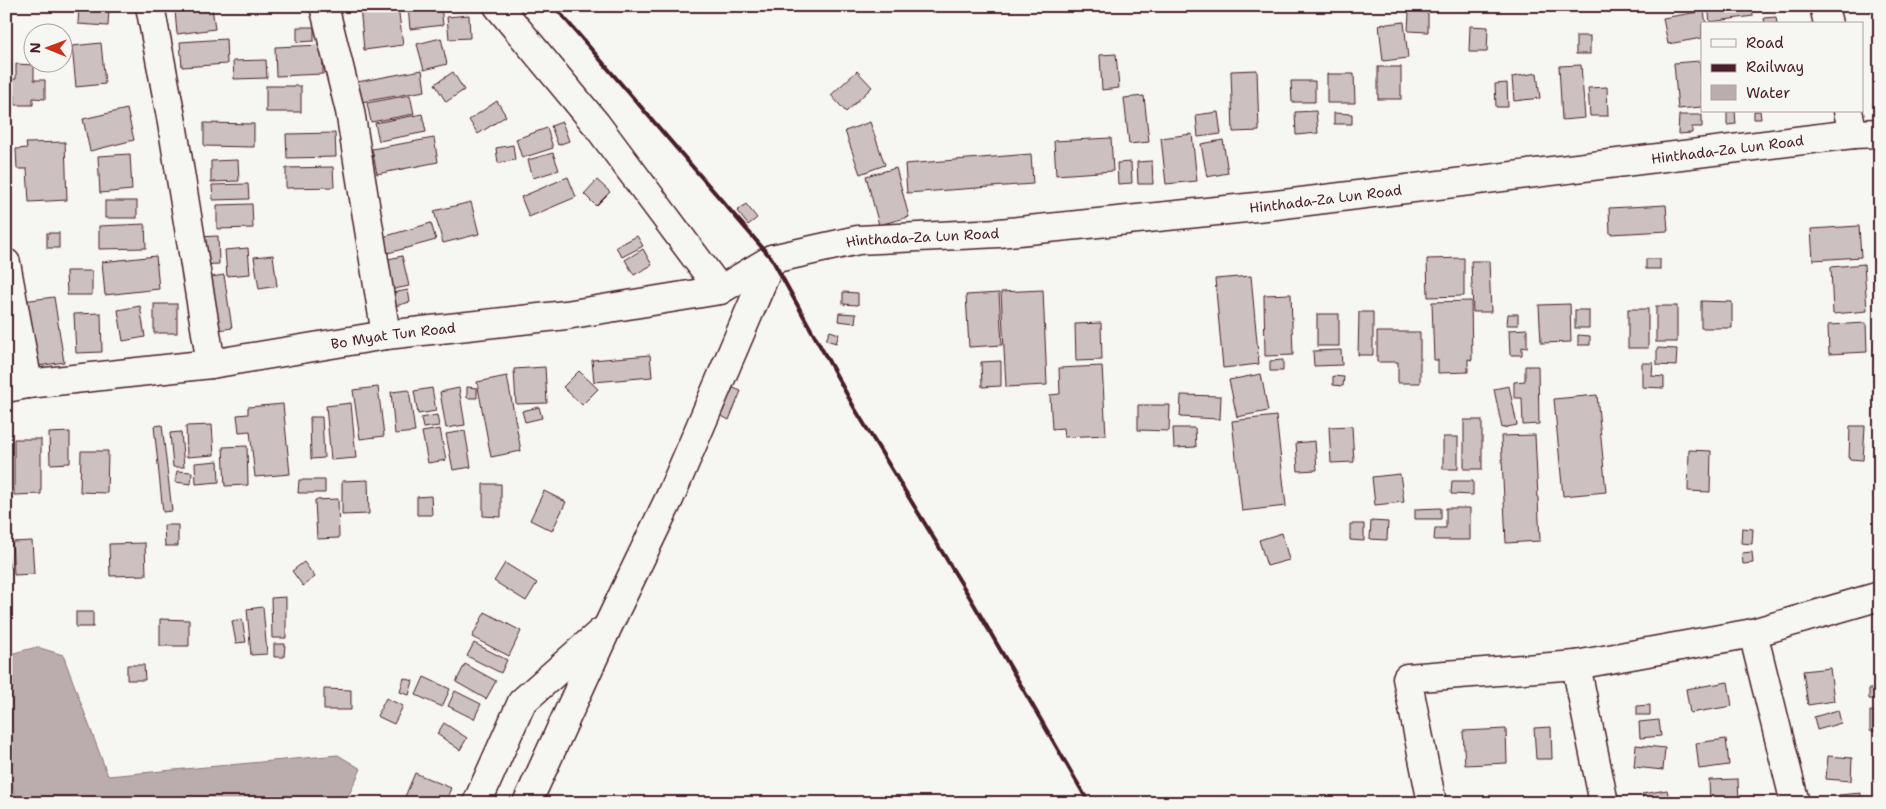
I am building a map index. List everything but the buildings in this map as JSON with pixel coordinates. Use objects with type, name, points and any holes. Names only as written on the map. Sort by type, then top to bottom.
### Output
[{"type":"street","points":[[150,6],[171,117],[211,364]]},
{"type":"street","points":[[324,6],[350,111],[386,335]]},
{"type":"street","points":[[498,6],[596,124],[720,290]]},
{"type":"street","points":[[1824,6],[1828,22]]},
{"type":"street","name":"Hinthada-Za Lun Road","points":[[772,259],[858,240],[999,233],[1276,205],[1860,126]]},
{"type":"street","points":[[527,803],[608,626],[670,497],[772,259]]},
{"type":"street","name":"Bo Myat Tun Road","points":[[17,386],[211,364],[386,335],[566,315],[720,290],[772,259]]},
{"type":"street","points":[[6,263],[17,386]]},
{"type":"street","points":[[1432,803],[1407,678],[1576,665],[1753,633],[1880,596]]},
{"type":"street","points":[[477,803],[522,702],[608,626]]},
{"type":"street","points":[[1753,633],[1796,803]]},
{"type":"street","points":[[1576,665],[1604,803]]},
{"type":"water","points":[[37,647],[63,655],[108,776],[338,755],[361,769],[345,803],[17,803],[6,758],[6,655]]},
{"type":"railway","points":[[554,6],[772,259],[855,409],[972,601],[1089,803]]}]
